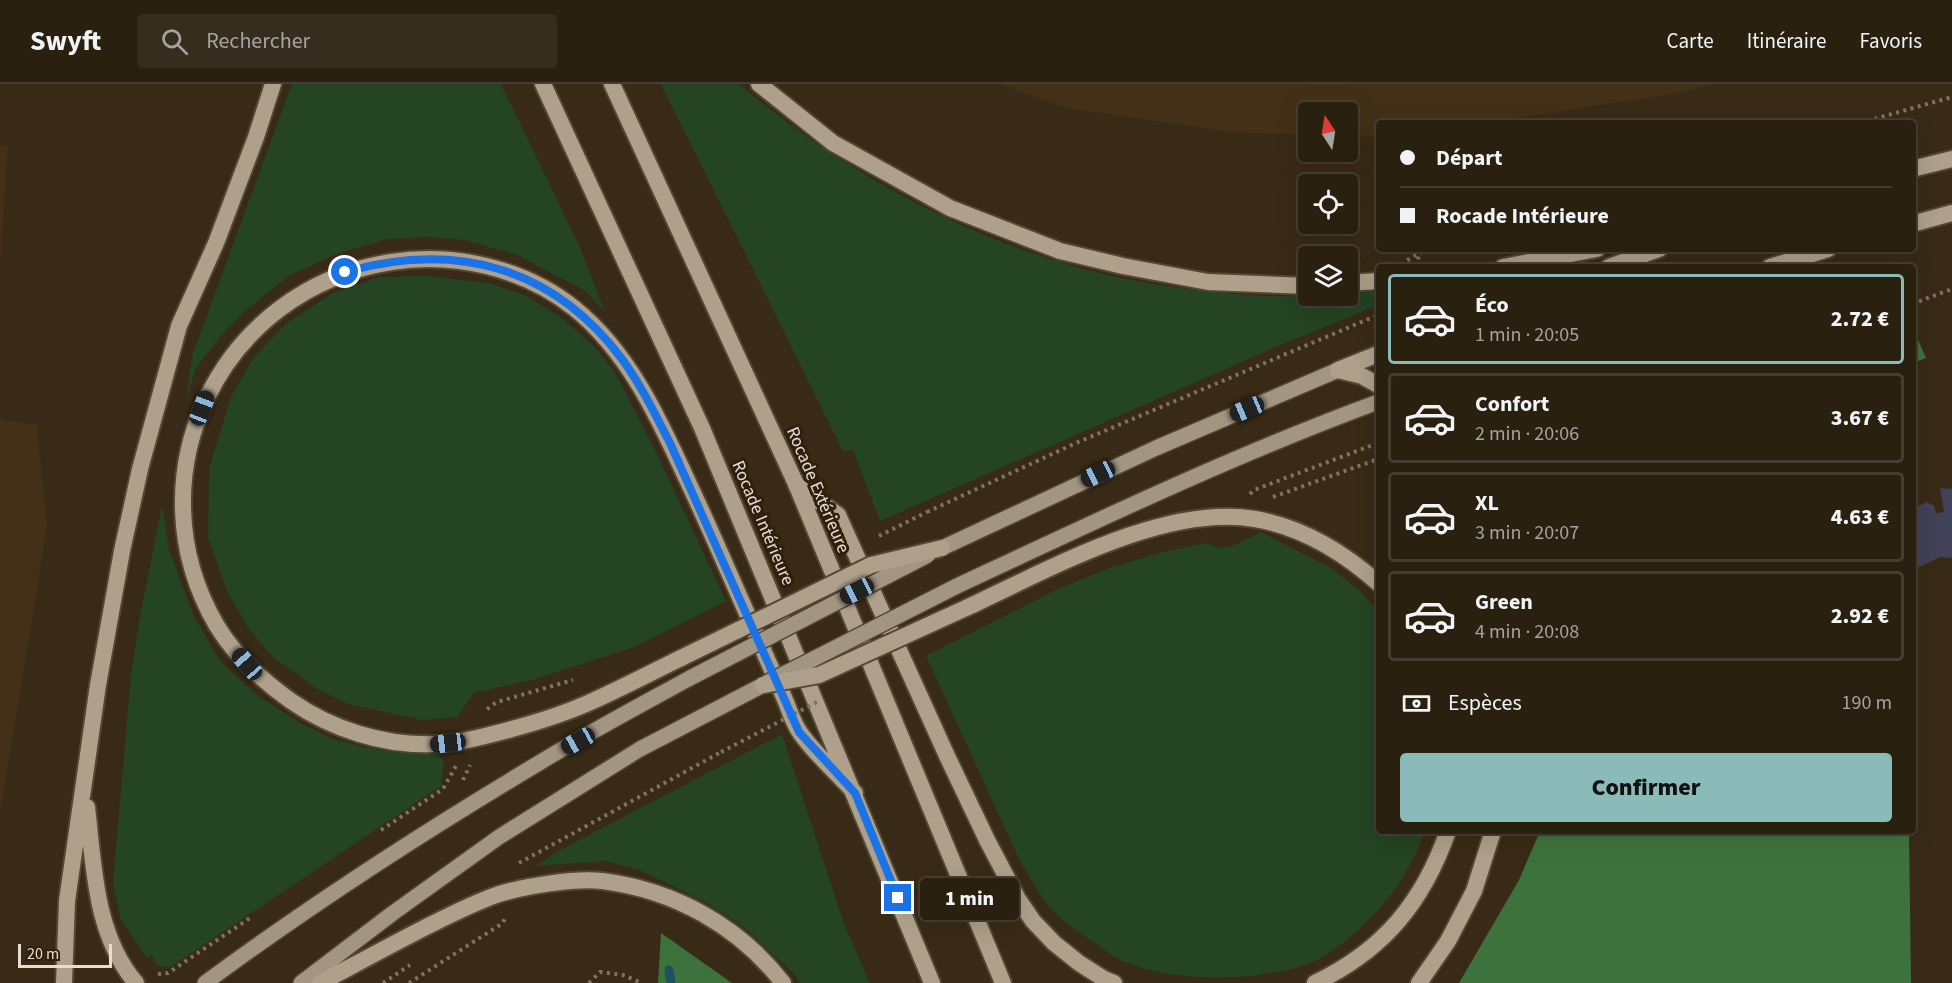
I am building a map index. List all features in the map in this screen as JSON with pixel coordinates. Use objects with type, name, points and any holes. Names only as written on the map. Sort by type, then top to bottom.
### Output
[{"type":"highway","points":[[64,983],[67,901],[98,685],[122,551],[140,469],[179,326],[216,243],[256,137],[273,84]]},
{"type":"highway","name":"Rocade Intérieure","points":[[543,84],[702,428],[932,983]]},
{"type":"highway","name":"Rocade Extérieure","points":[[612,84],[796,484],[1003,983]]},
{"type":"highway","points":[[759,84],[833,143],[950,208],[1060,251],[1208,282],[1298,286]]},
{"type":"highway","points":[[1916,168],[1952,159]]},
{"type":"highway","points":[[1916,223],[1952,213]]},
{"type":"highway","points":[[1519,264],[1581,252]]},
{"type":"highway","points":[[1617,264],[1651,252]]},
{"type":"highway","points":[[1780,264],[1818,252]]},
{"type":"highway","points":[[855,793],[799,732],[670,443],[641,389],[606,340],[572,306],[530,281],[480,264],[433,258],[367,266],[325,280],[286,303],[253,331],[216,380],[196,426],[184,483],[183,520],[194,574],[217,626],[247,664],[282,694],[309,713],[362,734],[409,743],[434,745],[462,741],[516,728],[586,704],[681,658],[871,565],[942,548]]},
{"type":"highway","points":[[1358,282],[1376,281]]},
{"type":"highway","points":[[1338,370],[1376,355]]},
{"type":"highway","points":[[1338,370],[1362,376],[1376,384]]},
{"type":"highway","points":[[796,484],[838,515],[947,756],[1018,899],[1033,921],[1054,944],[1079,963],[1114,983]]},
{"type":"highway","points":[[763,685],[819,675],[1096,548],[1177,522],[1226,517],[1254,518],[1279,524],[1305,534],[1333,549],[1376,581]]},
{"type":"highway","points":[[84,786],[100,908],[111,944],[136,983]]},
{"type":"highway","points":[[1315,983],[1334,974],[1361,956],[1403,916],[1420,894],[1447,834]]},
{"type":"highway","points":[[1419,983],[1448,941],[1474,891],[1492,834]]},
{"type":"highway","points":[[320,983],[459,910],[498,895],[568,881],[601,881],[666,895],[721,923],[772,968],[783,983]]},
{"type":"main road","points":[[205,983],[366,871],[452,816],[541,761],[690,678],[942,548],[1156,448],[1338,370]]},
{"type":"main road","points":[[301,983],[499,837],[640,749],[957,586],[1172,486],[1320,423],[1376,403]]},
{"type":"path","points":[[1871,120],[1952,97]]},
{"type":"path","points":[[1406,264],[1406,261],[1422,252]]},
{"type":"path","points":[[1417,264],[1419,253]]},
{"type":"path","points":[[1916,302],[1952,289]]},
{"type":"path","points":[[927,512],[1076,443],[1376,316]]},
{"type":"path","points":[[1254,518],[1261,502],[1376,460]]},
{"type":"path","points":[[374,835],[442,789],[458,764],[464,732],[488,707],[497,702],[584,677]]},
{"type":"path","points":[[526,858],[721,752]]},
{"type":"path","points":[[153,974],[168,973],[256,914]]},
{"type":"path","points":[[589,983],[600,972],[623,975],[642,983]]},
{"type":"shaded area","points":[[1000,84],[1714,84],[1677,93],[1504,120],[1376,120],[1376,137],[1358,136],[1358,102],[1298,102],[1298,135],[1232,132],[1066,108]]},
{"type":"shaded area","points":[[0,145],[8,145],[0,263]]},
{"type":"shaded area","points":[[0,419],[37,425],[47,526],[0,815]]},
{"type":"green space","points":[[292,84],[501,84],[579,245],[605,312],[584,290],[517,255],[465,240],[431,237],[387,239],[336,254],[289,276],[245,311],[220,337],[196,368],[186,401],[192,356]]},
{"type":"green space","points":[[661,84],[739,84],[830,153],[879,183],[982,234],[1091,271],[1147,283],[1221,293],[1298,296],[1298,306],[1358,306],[1358,293],[1376,291],[1376,306],[1273,348],[880,521],[853,450],[843,451]]},
{"type":"green space","points":[[427,276],[488,283],[527,296],[562,318],[596,348],[616,374],[659,458],[726,601],[634,647],[535,679],[474,693],[457,717],[422,720],[348,704],[314,687],[273,657],[248,628],[227,591],[208,538],[209,469],[232,394],[254,357],[287,323],[331,294],[379,277]]},
{"type":"green space","points":[[1916,335],[1926,358],[1916,362]]},
{"type":"green space","points":[[162,505],[169,549],[193,614],[214,651],[227,668],[261,698],[301,723],[333,739],[378,750],[438,754],[444,762],[441,786],[169,968],[156,965],[152,955],[147,958],[121,920],[113,882],[131,675]]},
{"type":"green space","points":[[1261,532],[1331,568],[1360,591],[1376,609],[1376,834],[1424,834],[1411,864],[1381,907],[1358,931],[1319,959],[1275,973],[1249,976],[1195,977],[1169,974],[1119,960],[1071,927],[1042,897],[1021,863],[926,656],[1056,590],[1109,568],[1204,543],[1222,548],[1238,544]]},
{"type":"green space","points":[[782,734],[844,924],[870,983],[800,983],[795,975],[745,928],[707,903],[640,870],[606,861],[535,866],[562,849]]},
{"type":"green space","points":[[1539,834],[1909,834],[1911,983],[1459,983],[1519,880]]},
{"type":"green space","points":[[661,933],[732,983],[658,983]]},
{"type":"building","points":[[1940,488],[1952,489],[1952,558],[1940,557],[1919,567],[1916,564],[1916,507],[1927,502],[1934,506],[1936,513],[1944,512]]},
{"type":"waterway","points":[[669,970],[671,983]]},
{"type":"route","points":[[345,272],[411,259],[433,258],[480,264],[530,281],[572,306],[606,340],[623,361],[647,399],[670,443],[799,732],[855,793],[898,898]]}]
